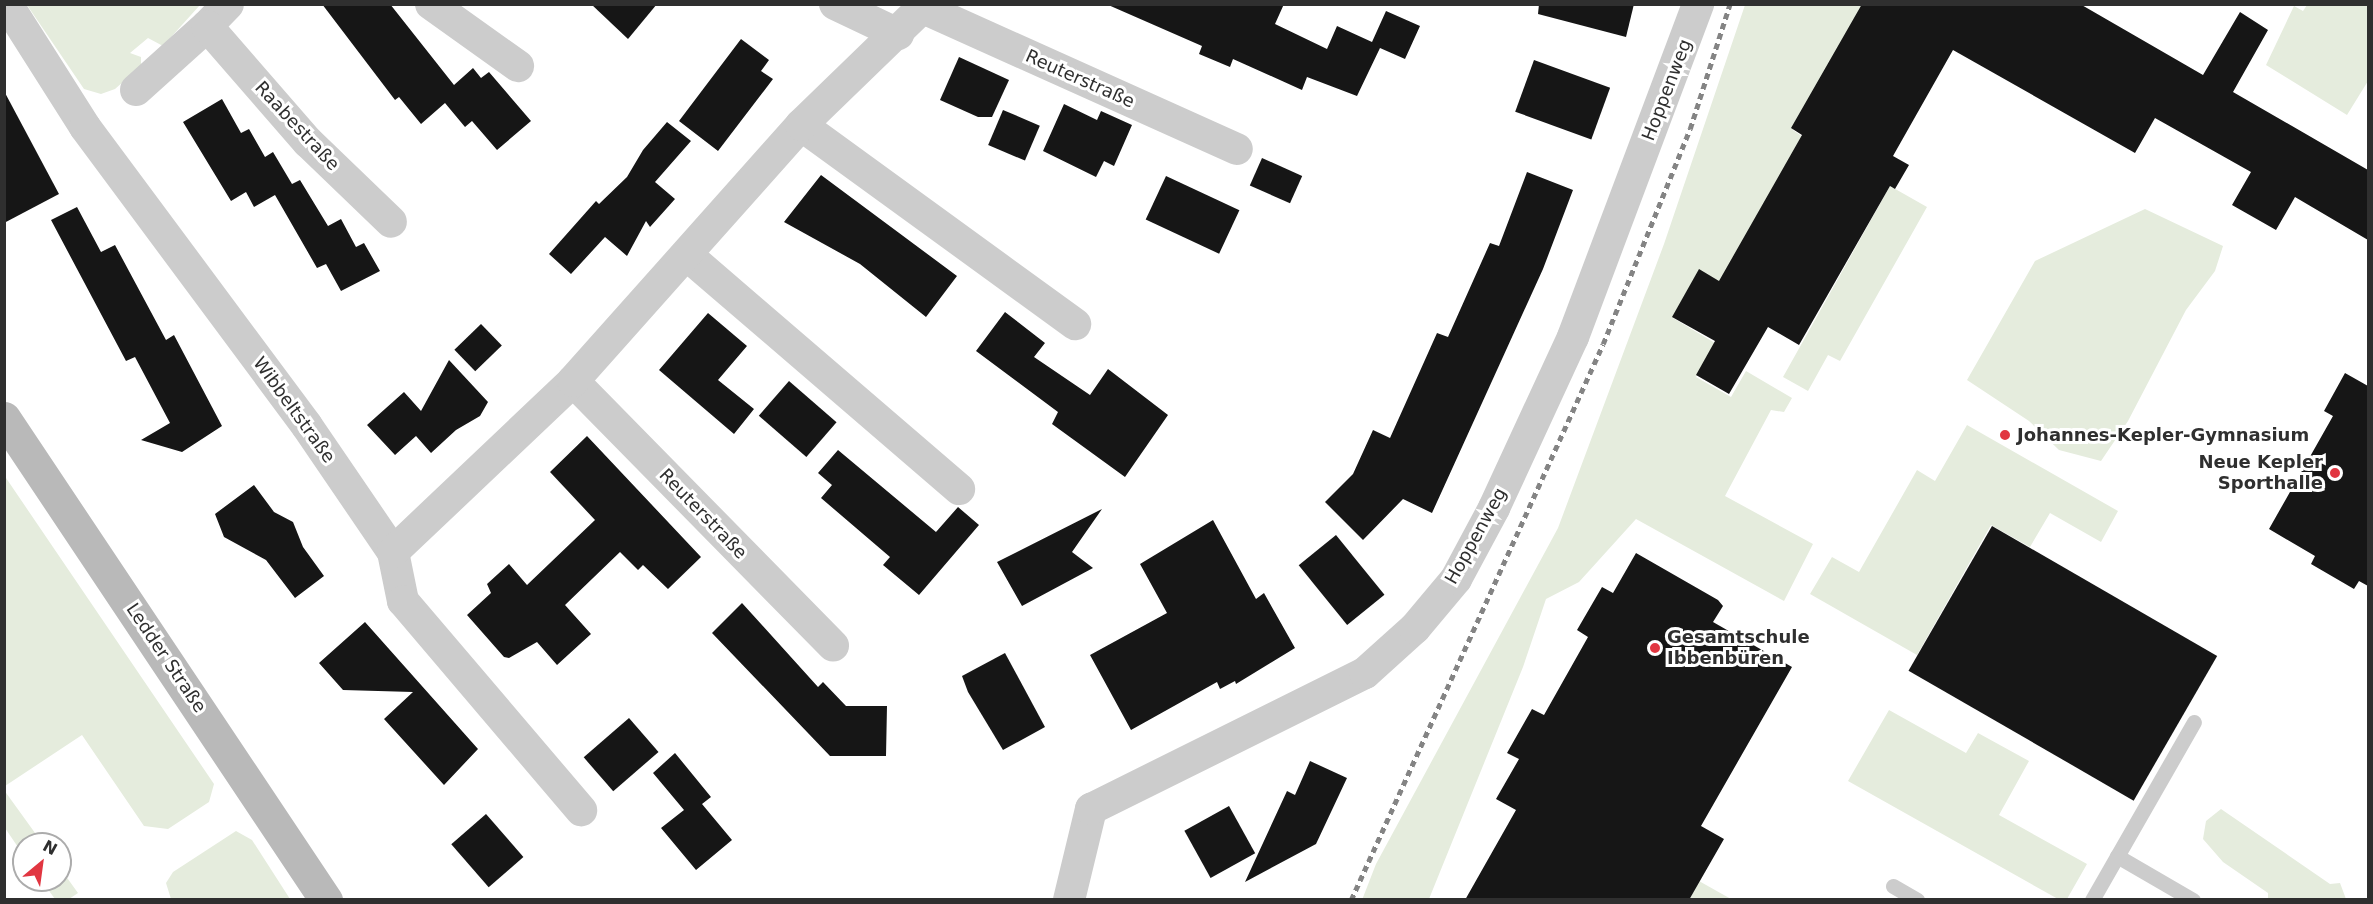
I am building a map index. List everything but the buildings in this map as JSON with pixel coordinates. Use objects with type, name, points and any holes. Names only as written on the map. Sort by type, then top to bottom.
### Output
[{"type":"main road","name":"Ledder Straße","points":[[4,418],[326,900]]},
{"type":"street","name":"Wibbeltstraße","points":[[7,4],[85,128],[307,426],[393,552],[403,601],[581,810]]},
{"type":"street","points":[[431,4],[518,66]]},
{"type":"street","points":[[835,4],[898,33]]},
{"type":"street","name":"Hoppenweg","points":[[1069,900],[1091,809],[1365,673],[1415,628],[1455,579],[1494,508],[1573,337],[1698,4]]},
{"type":"street","name":"Reuterstraße","points":[[393,552],[573,381],[801,125],[924,6],[1238,149]]},
{"type":"street","name":"Raabestraße","points":[[136,90],[217,15],[308,142],[391,222]]},
{"type":"street","points":[[801,125],[1075,324]]},
{"type":"street","points":[[687,255],[959,489]]},
{"type":"street","name":"Reuterstraße","points":[[573,381],[833,646]]},
{"type":"lane","points":[[2092,900],[2194,722]]},
{"type":"lane","points":[[2117,856],[2193,900]]},
{"type":"lane","points":[[1893,886],[1917,900]]},
{"type":"green space","points":[[27,5],[200,5],[163,46],[148,38],[130,53],[141,57],[141,66],[115,89],[101,94],[84,89]]},
{"type":"green space","points":[[1745,5],[1864,5],[1793,130],[1803,137],[1720,283],[1700,271],[1673,318],[1715,343],[1696,377],[1731,397],[1746,371],[1792,398],[1784,412],[1771,410],[1725,496],[1813,544],[1784,601],[1636,519],[1579,582],[1546,599],[1523,667],[1429,899],[1362,900],[1376,864],[1558,528],[1664,244]]},
{"type":"green space","points":[[2307,5],[2368,5],[2368,81],[2347,115],[2266,65],[2294,6],[2303,11]]},
{"type":"green space","points":[[1890,186],[1927,207],[1840,361],[1828,355],[1808,391],[1783,377]]},
{"type":"green space","points":[[2145,209],[2223,246],[2215,271],[2186,310],[2128,421],[2101,461],[2059,450],[2029,421],[1967,380],[2035,261]]},
{"type":"green space","points":[[1967,425],[2118,511],[2101,542],[2050,513],[2030,547],[1991,525],[1917,655],[1810,594],[1832,557],[1859,572],[1917,470],[1935,481]]},
{"type":"green space","points":[[4,475],[214,784],[209,802],[168,829],[144,826],[82,735],[5,786]]},
{"type":"green space","points":[[1889,710],[1966,753],[1978,733],[2029,761],[1999,815],[2087,864],[2067,899],[2058,899],[1848,781]]},
{"type":"green space","points":[[4,790],[34,832],[12,832],[12,838],[5,828]]},
{"type":"green space","points":[[2221,809],[2330,884],[2340,883],[2346,899],[2268,899],[2268,893],[2223,862],[2203,839],[2206,821]]},
{"type":"green space","points":[[236,831],[252,840],[290,899],[171,899],[166,883],[173,872]]},
{"type":"green space","points":[[1699,881],[1731,899],[1689,900]]},
{"type":"green space","points":[[72,885],[78,893],[69,899],[55,899],[50,892],[72,892]]},
{"type":"railway","points":[[1351,900],[1603,344],[1690,129],[1730,4]]},
{"type":"place","name":"Johannes-Kepler-Gymnasium","points":[[2005,435]]},
{"type":"place","name":"Neue Kepler Sporthalle","points":[[2335,473]]},
{"type":"place","name":"Gesamtschule Ibbenbüren","points":[[1655,648]]}]
